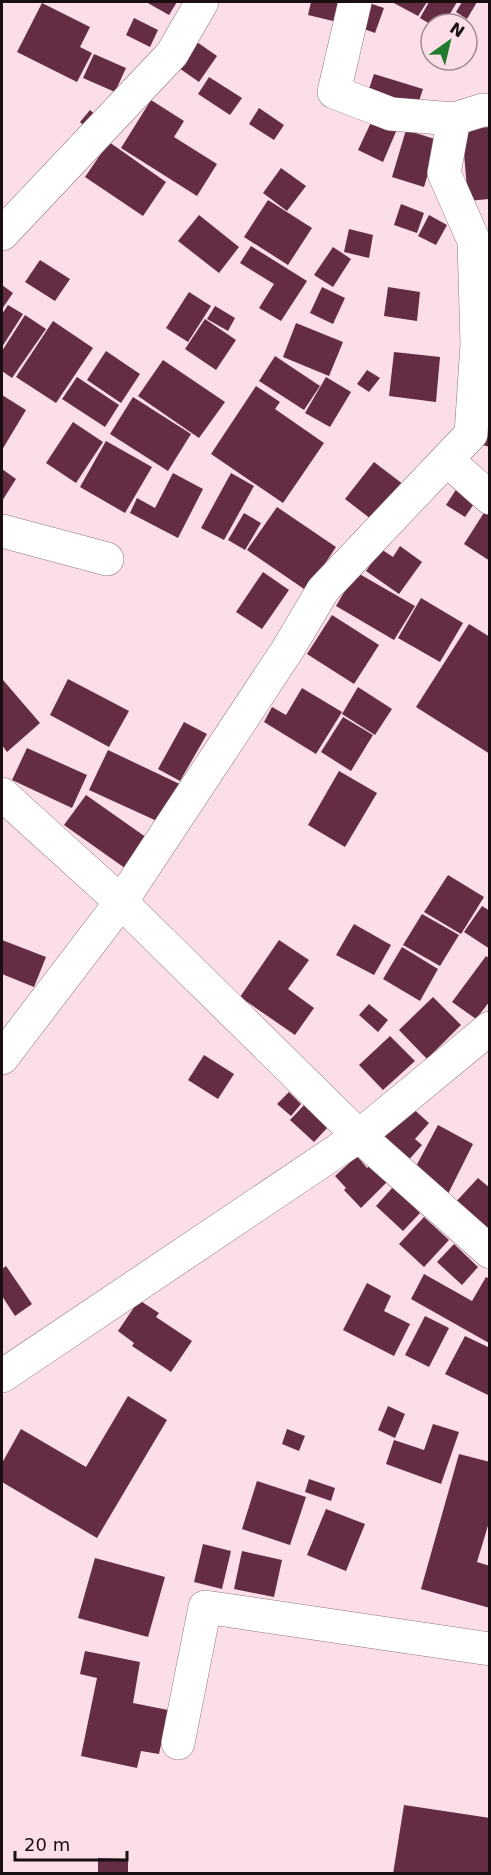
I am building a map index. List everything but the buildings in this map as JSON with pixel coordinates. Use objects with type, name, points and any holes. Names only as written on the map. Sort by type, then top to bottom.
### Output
[{"type":"street","points":[[2,234],[172,54],[202,2]]},
{"type":"street","points":[[355,2],[334,92],[391,114],[454,119],[489,110]]},
{"type":"street","points":[[2,1058],[121,902],[288,649],[323,590],[471,434],[477,344],[474,241],[444,173],[454,119]]},
{"type":"street","points":[[447,460],[489,498]]},
{"type":"street","points":[[2,531],[107,559]]},
{"type":"street","points":[[2,794],[121,902],[359,1136],[489,1252]]},
{"type":"street","points":[[2,1376],[359,1136],[489,1028]]},
{"type":"street","points":[[178,1743],[205,1607],[489,1649]]}]
